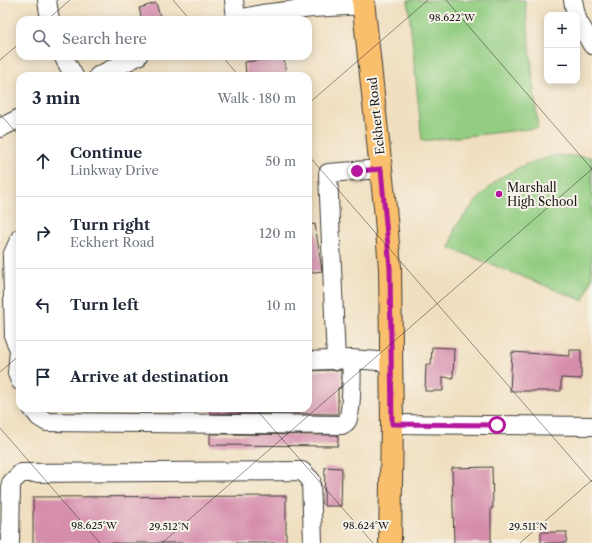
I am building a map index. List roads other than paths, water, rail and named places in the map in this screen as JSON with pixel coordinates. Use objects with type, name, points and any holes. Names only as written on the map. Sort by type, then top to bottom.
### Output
[{"type":"main road","name":"Eckhert Road","points":[[364,3],[390,268],[392,424],[390,543]]},
{"type":"street","points":[[47,0],[49,16]]},
{"type":"street","points":[[234,0],[234,16]]},
{"type":"street","points":[[573,0],[576,12]]},
{"type":"street","points":[[255,16],[312,8],[364,3]]},
{"type":"street","points":[[580,24],[592,44]]},
{"type":"street","points":[[65,60],[72,72]]},
{"type":"street","points":[[106,72],[130,60]]},
{"type":"street","points":[[0,128],[16,120]]},
{"type":"street","points":[[35,412],[39,417],[47,422],[342,425],[347,421],[349,413],[352,371],[343,360],[328,173],[381,169]]},
{"type":"street","points":[[16,247],[12,256],[14,338],[16,343]]},
{"type":"street","points":[[312,361],[343,360],[391,362]]},
{"type":"street","points":[[392,424],[592,426]]},
{"type":"street","points":[[10,543],[11,483],[21,473],[302,471],[311,480],[313,543]]},
{"type":"place","name":"Marshall High School","points":[[499,194]]}]
